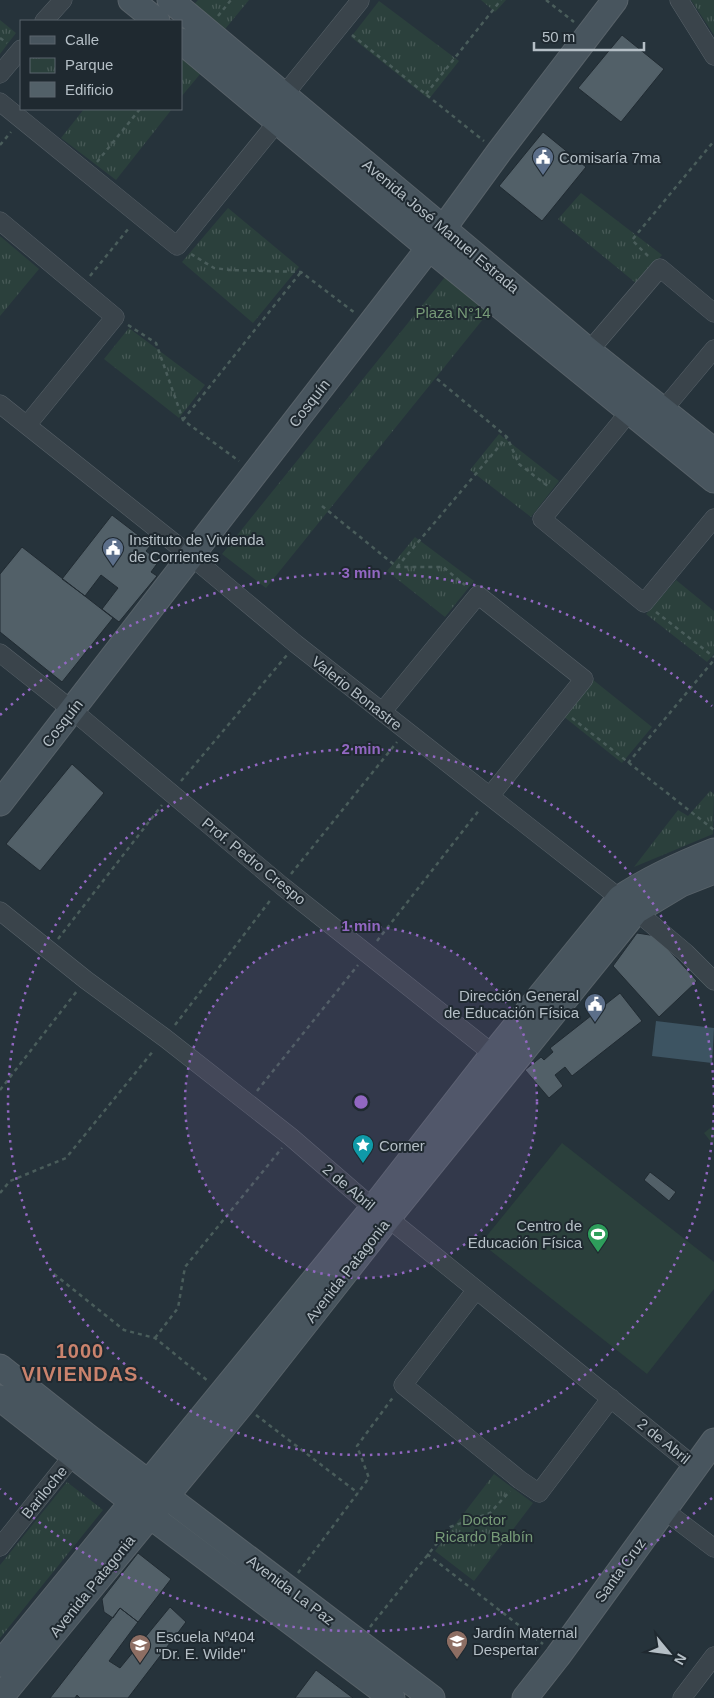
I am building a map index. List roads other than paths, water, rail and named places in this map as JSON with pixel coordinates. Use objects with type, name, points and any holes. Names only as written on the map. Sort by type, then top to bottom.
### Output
[{"type":"main road","points":[[131,0],[156,20]]},
{"type":"main road","name":"Avenida José Manuel Estrada","points":[[170,0],[588,351],[714,452]]},
{"type":"main road","name":"Cosquín","points":[[0,803],[429,248],[499,152],[615,0]]},
{"type":"main road","name":"Avenida José Manuel Estrada","points":[[182,42],[429,248],[714,480]]},
{"type":"main road","name":"Avenida Patagonia","points":[[0,1664],[158,1489],[381,1213],[642,884],[672,868],[714,851]]},
{"type":"main road","name":"Avenida Patagonia","points":[[628,904],[714,871]]},
{"type":"main road","points":[[0,1367],[80,1446]]},
{"type":"main road","points":[[0,1398],[80,1446]]},
{"type":"main road","name":"Santa Cruz","points":[[525,1698],[558,1656],[714,1441]]},
{"type":"main road","name":"Avenida La Paz","points":[[80,1446],[158,1489],[432,1698]]},
{"type":"main road","name":"Avenida La Paz","points":[[80,1446],[141,1508],[392,1698]]},
{"type":"main road","name":"Avenida Patagonia","points":[[0,1698],[141,1508]]},
{"type":"street","points":[[45,20],[62,0]]},
{"type":"street","points":[[284,95],[359,0]]},
{"type":"street","points":[[679,0],[714,56]]},
{"type":"street","points":[[0,74],[20,49]]},
{"type":"street","points":[[0,102],[177,246],[278,122]]},
{"type":"street","points":[[0,222],[115,317],[27,425]]},
{"type":"street","points":[[588,351],[660,268],[714,314]]},
{"type":"street","points":[[663,410],[714,349]]},
{"type":"street","name":"Valerio Bonastre","points":[[0,404],[192,557],[296,644],[628,904],[686,953],[714,981]]},
{"type":"street","points":[[630,411],[542,519],[644,603],[714,518]]},
{"type":"street","points":[[382,712],[478,596],[584,679],[490,796]]},
{"type":"street","name":"Prof. Pedro Crespo","points":[[0,653],[72,710],[282,886],[501,1061]]},
{"type":"street","name":"2 de Abril","points":[[0,911],[86,980],[165,1038],[291,1137],[381,1213],[695,1467]]},
{"type":"street","points":[[476,1290],[403,1385],[520,1480],[538,1493],[611,1398]]},
{"type":"street","name":"Bariloche","points":[[0,1547],[80,1446]]},
{"type":"street","points":[[664,1510],[714,1548]]},
{"type":"street","points":[[682,1698],[714,1656]]},
{"type":"water","points":[[656,1021],[714,1028],[712,1063],[652,1056]]},
{"type":"place","name":"Comisaría 7ma","points":[[543,176]]},
{"type":"place","name":"Instituto de Vivienda de Corrientes","points":[[113,567]]},
{"type":"place","name":"Dirección General de Educación Física","points":[[595,1023]]},
{"type":"place","name":"Corner","points":[[363,1164]]},
{"type":"place","name":"Centro de Educación Física","points":[[598,1253]]},
{"type":"place","name":"Jardín Maternal Despertar","points":[[457,1660]]},
{"type":"place","name":"Escuela Nº404 \"Dr. E. Wilde\"","points":[[140,1664]]},
{"type":"district","name":"1000 VIVIENDAS","points":[[80,1362]]},
{"type":"park label","name":"Plaza N°14","points":[[453,312]]},
{"type":"park label","name":"Doctor Ricardo Balbín","points":[[484,1528]]}]
